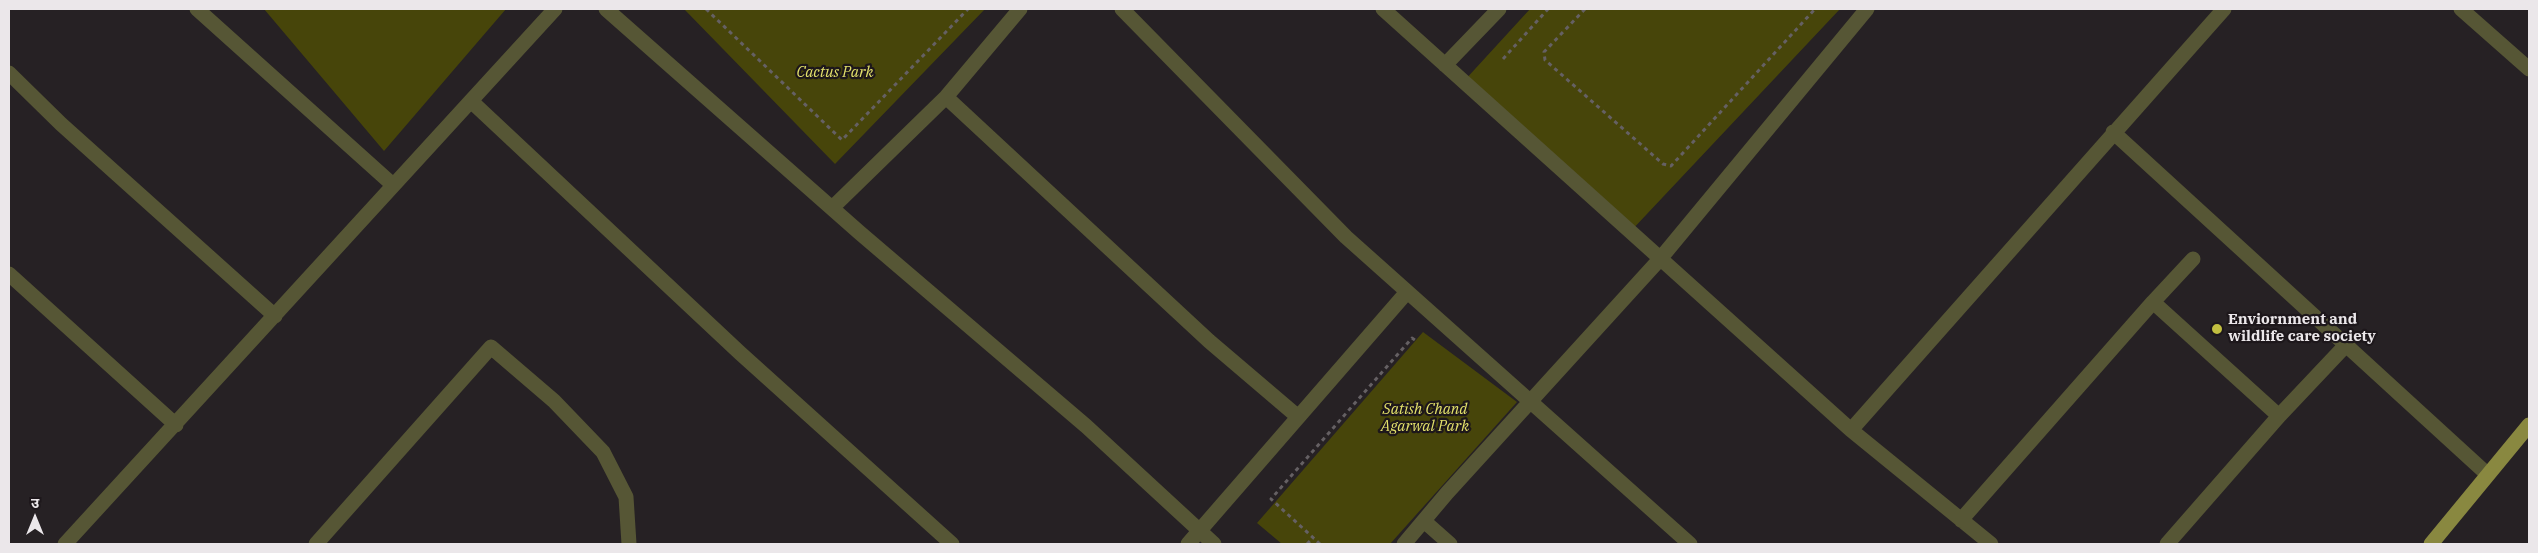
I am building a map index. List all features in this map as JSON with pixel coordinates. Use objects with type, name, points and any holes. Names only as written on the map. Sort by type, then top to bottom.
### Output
[{"type":"main road","points":[[2431,544],[2529,425]]},
{"type":"street","points":[[197,9],[393,185]]},
{"type":"street","points":[[65,544],[555,9]]},
{"type":"street","points":[[606,9],[832,208],[1086,426],[1214,544]]},
{"type":"street","points":[[832,208],[946,97],[1020,9]]},
{"type":"street","points":[[1122,9],[1346,237],[1690,544]]},
{"type":"street","points":[[1383,9],[1850,430],[1991,544]]},
{"type":"street","points":[[1446,65],[1499,9]]},
{"type":"street","points":[[1404,544],[1660,258],[1866,9]]},
{"type":"street","points":[[1850,430],[2224,9]]},
{"type":"street","points":[[2461,9],[2529,69]]},
{"type":"street","points":[[9,73],[61,124],[275,316]]},
{"type":"street","points":[[946,97],[1209,341],[1297,416]]},
{"type":"street","points":[[471,101],[740,353],[952,544]]},
{"type":"street","points":[[2113,132],[2487,474]]},
{"type":"street","points":[[1961,520],[2192,258]]},
{"type":"street","points":[[9,274],[176,425]]},
{"type":"street","points":[[1188,544],[1297,416],[1407,292]]},
{"type":"street","points":[[2153,302],[2279,416]]},
{"type":"street","points":[[2167,544],[2279,416],[2346,345]]},
{"type":"street","points":[[316,544],[491,347],[554,401],[603,452],[626,497],[629,544]]},
{"type":"street","points":[[1424,520],[1450,544]]},
{"type":"path","points":[[706,9],[842,140],[968,9]]},
{"type":"path","points":[[1503,59],[1548,9]]},
{"type":"path","points":[[1584,9],[1544,52],[1545,60],[1663,164],[1671,166],[1816,9]]},
{"type":"path","points":[[1320,544],[1271,499],[1412,338],[1420,345]]},
{"type":"path","points":[[1307,544],[1313,538]]},
{"type":"green space","points":[[264,9],[506,9],[384,151]]},
{"type":"green space","name":"Cactus Park","points":[[684,9],[985,9],[835,164]]},
{"type":"green space","points":[[1530,9],[1840,9],[1630,232],[1464,81]]},
{"type":"green space","name":"Satish Chand Agarwal Park","points":[[1423,332],[1517,402],[1390,544],[1282,544],[1257,523]]},
{"type":"place","name":"Enviornment and wildlife care society","points":[[2217,329]]}]
